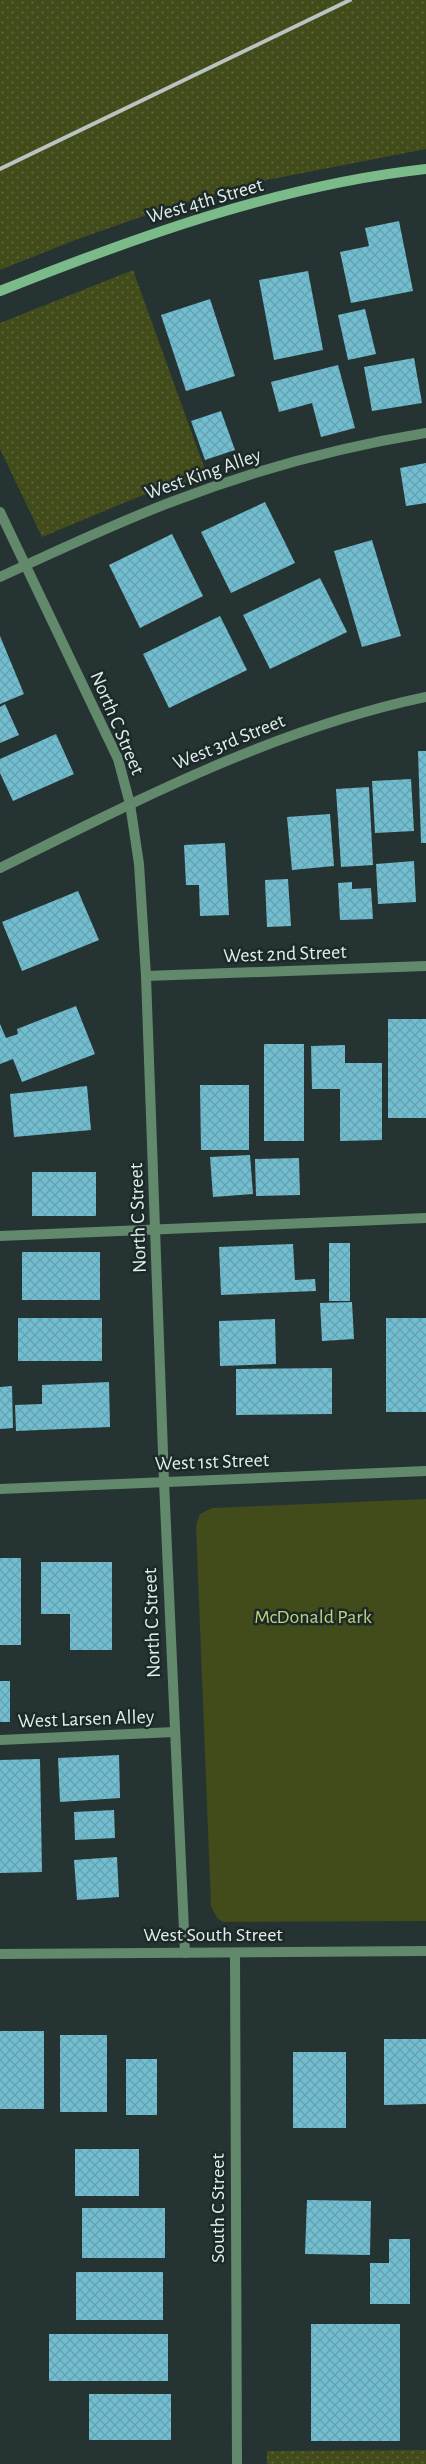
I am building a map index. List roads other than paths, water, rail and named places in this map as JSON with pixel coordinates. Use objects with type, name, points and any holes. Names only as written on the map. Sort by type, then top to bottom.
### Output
[{"type":"street","name":"West 4th Street","points":[[0,291],[111,247],[204,217],[318,188],[426,169]]},
{"type":"street","name":"West King Alley","points":[[0,577],[174,501],[232,481],[301,460],[426,433]]},
{"type":"street","name":"North C Street","points":[[0,512],[118,759],[130,804],[140,864],[157,1230],[164,1482],[185,1953]]},
{"type":"street","name":"West 3rd Street","points":[[0,868],[130,804],[264,744],[320,724],[426,697]]},
{"type":"street","name":"West 2nd Street","points":[[146,976],[426,966]]},
{"type":"street","points":[[0,1236],[426,1218]]},
{"type":"street","name":"West 1st Street","points":[[0,1489],[426,1470]]},
{"type":"street","name":"West Larsen Alley","points":[[0,1740],[174,1732]]},
{"type":"street","name":"West South Street","points":[[0,1954],[426,1951]]},
{"type":"street","name":"South C Street","points":[[234,1953],[237,2464]]},
{"type":"railway","points":[[0,169],[350,0]]},
{"type":"park label","name":"McDonald Park","points":[[313,1617]]}]
